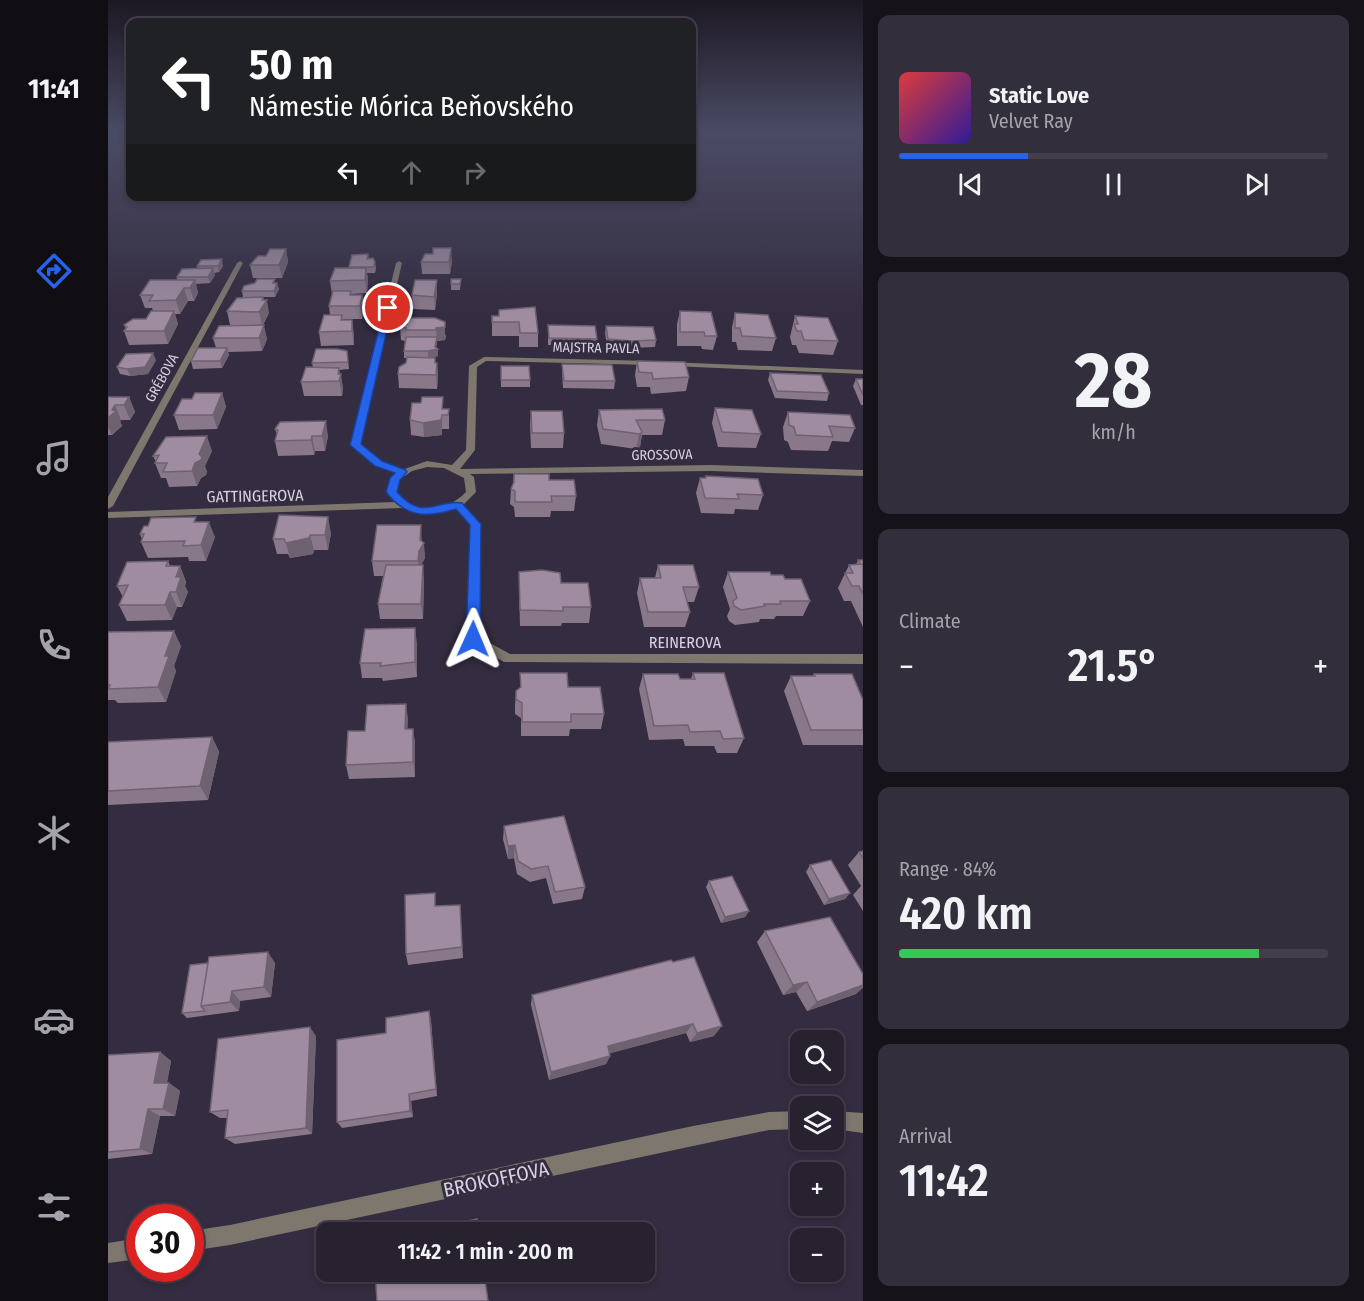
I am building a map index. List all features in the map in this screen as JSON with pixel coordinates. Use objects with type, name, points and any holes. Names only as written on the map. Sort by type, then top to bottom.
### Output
[{"type":"street","name":"GRÉBOVA","points":[[108,506],[240,263]]},
{"type":"street","points":[[399,263],[356,445],[379,464],[402,472]]},
{"type":"street","name":"MAJSTRA PAVLA","points":[[458,469],[470,450],[473,366],[484,359],[770,366],[863,372]]},
{"type":"street","points":[[427,464],[458,469],[469,477],[471,492],[458,505],[448,509],[424,511],[403,505],[392,492],[395,478],[402,472],[427,464]]},
{"type":"street","name":"GROSSOVA","points":[[458,469],[711,468],[863,473]]},
{"type":"street","name":"GATTINGEROVA","points":[[108,515],[403,505]]},
{"type":"street","name":"REINEROVA","points":[[458,505],[475,524],[473,639],[508,658],[863,659]]},
{"type":"street","name":"BROKOFFOVA","points":[[204,1239],[242,1233],[768,1121],[790,1120]]},
{"type":"street","points":[[844,1121],[863,1123]]},
{"type":"street","points":[[108,1253],[126,1250]]},
{"type":"building","points":[[433,248],[451,248],[449,262],[421,262],[425,254],[433,254]]},
{"type":"building","points":[[270,249],[286,249],[279,265],[250,265],[258,256],[266,256]]},
{"type":"building","points":[[368,254],[367,259],[373,258],[375,262],[374,267],[349,267],[352,255]]},
{"type":"building","points":[[222,259],[218,266],[197,266],[201,260]]},
{"type":"building","points":[[213,268],[208,277],[177,277],[182,269]]},
{"type":"building","points":[[335,268],[366,268],[365,280],[330,281]]},
{"type":"building","points":[[257,279],[275,279],[273,283],[277,283],[274,291],[242,291],[244,286],[255,283]]},
{"type":"building","points":[[451,279],[461,279],[460,284],[451,284]]},
{"type":"building","points":[[150,280],[195,280],[190,288],[184,288],[176,300],[149,301],[153,295],[140,295]]},
{"type":"building","points":[[415,280],[437,280],[434,297],[412,295]]},
{"type":"building","points":[[333,291],[351,291],[350,295],[362,295],[360,306],[329,306]]},
{"type":"building","points":[[263,297],[262,300],[267,300],[259,312],[227,311],[237,298]]},
{"type":"building","points":[[535,307],[538,333],[520,333],[519,322],[492,322],[492,316],[499,316],[499,310]]},
{"type":"building","points":[[151,311],[174,311],[164,331],[124,331],[127,327],[124,325],[133,319],[146,319]]},
{"type":"building","points":[[680,311],[711,312],[717,336],[705,336],[704,332],[680,332]]},
{"type":"building","points":[[735,313],[768,315],[776,338],[742,336],[740,328],[735,328]]},
{"type":"building","points":[[324,315],[342,315],[341,320],[352,320],[352,331],[319,332]]},
{"type":"building","points":[[795,316],[828,318],[838,341],[804,340],[801,331],[797,331],[794,324],[798,324]]},
{"type":"building","points":[[408,318],[435,318],[445,322],[445,327],[436,328],[436,330],[406,330],[400,327],[407,324]]},
{"type":"building","points":[[264,325],[259,338],[213,338],[219,326]]},
{"type":"building","points":[[548,325],[595,326],[597,339],[549,338]]},
{"type":"building","points":[[606,326],[653,327],[656,340],[608,339]]},
{"type":"building","points":[[406,337],[437,337],[435,347],[438,349],[404,351]]},
{"type":"building","points":[[198,348],[227,348],[220,361],[191,361]]},
{"type":"building","points":[[316,349],[347,351],[348,362],[312,363]]},
{"type":"building","points":[[153,353],[145,367],[127,369],[117,367],[126,354]]},
{"type":"building","points":[[407,357],[435,358],[436,375],[398,374],[399,367],[406,363]]},
{"type":"building","points":[[637,361],[685,362],[689,377],[653,379],[652,373],[639,372]]},
{"type":"building","points":[[562,364],[612,365],[615,381],[564,381]]},
{"type":"building","points":[[501,366],[529,366],[530,380],[501,380]]},
{"type":"building","points":[[306,367],[339,368],[338,374],[341,374],[339,381],[301,382]]},
{"type":"building","points":[[770,373],[821,375],[829,393],[777,391]]},
{"type":"building","points":[[856,379],[863,379],[863,395]]},
{"type":"building","points":[[195,393],[222,393],[213,415],[174,415],[182,399],[192,399]]},
{"type":"building","points":[[108,397],[129,397],[124,405],[115,405],[112,410],[116,411],[108,418]]},
{"type":"building","points":[[422,397],[443,397],[442,409],[449,409],[448,415],[442,415],[441,420],[423,423],[410,420],[412,403],[421,403]]},
{"type":"building","points":[[715,408],[752,410],[761,434],[722,432]]},
{"type":"building","points":[[662,409],[665,420],[636,420],[642,432],[639,434],[603,429],[599,410]]},
{"type":"building","points":[[531,411],[562,411],[564,433],[532,433]]},
{"type":"building","points":[[788,412],[850,415],[855,428],[829,426],[833,437],[796,435],[794,427],[789,425]]},
{"type":"building","points":[[326,421],[322,436],[312,436],[311,440],[275,441],[278,430],[275,429],[280,422]]},
{"type":"building","points":[[207,436],[199,454],[202,457],[201,460],[195,463],[192,471],[163,472],[167,463],[155,463],[159,455],[153,456],[166,437]]},
{"type":"building","points":[[514,474],[549,474],[549,480],[574,480],[576,496],[551,496],[552,502],[515,502],[515,491],[511,489]]},
{"type":"building","points":[[706,476],[758,479],[763,495],[737,494],[739,499],[705,498],[700,478],[706,478]]},
{"type":"building","points":[[279,515],[328,517],[325,535],[310,535],[309,538],[286,543],[284,539],[273,539]]},
{"type":"building","points":[[196,517],[194,522],[209,522],[201,545],[183,546],[185,541],[141,542],[144,534],[140,534],[144,526],[148,526],[151,518]]},
{"type":"building","points":[[377,525],[421,525],[420,540],[424,543],[419,551],[418,561],[372,561]]},
{"type":"building","points":[[858,560],[863,560],[863,594],[859,586],[852,586],[845,573],[853,573],[849,565],[861,564]]},
{"type":"building","points":[[168,561],[166,566],[180,566],[176,577],[181,577],[176,592],[170,592],[165,605],[119,605],[128,585],[117,586],[127,562]]},
{"type":"building","points":[[386,565],[423,565],[421,604],[378,604]]},
{"type":"building","points":[[658,565],[693,565],[699,587],[683,587],[690,612],[648,612],[640,578],[661,578]]},
{"type":"building","points":[[542,570],[560,573],[561,583],[588,583],[591,607],[563,607],[563,611],[520,610],[519,572]]},
{"type":"building","points":[[728,572],[770,572],[771,575],[783,575],[785,579],[801,579],[810,601],[780,601],[781,604],[764,604],[765,606],[741,610],[734,606],[733,601],[737,598]]},
{"type":"building","points":[[415,628],[415,662],[380,666],[381,663],[360,663],[365,629]]},
{"type":"building","points":[[174,631],[165,656],[169,656],[158,687],[108,689],[110,685],[108,685],[108,632]]},
{"type":"building","points":[[520,673],[567,673],[568,687],[600,687],[604,714],[571,714],[571,722],[522,722],[522,703],[516,699],[516,691],[521,687]]},
{"type":"building","points":[[693,673],[724,673],[744,738],[723,739],[720,731],[690,732],[688,725],[654,726],[643,674],[678,674],[680,679],[695,679]]},
{"type":"building","points":[[814,674],[852,674],[863,700],[863,730],[811,730],[791,676],[815,676]]},
{"type":"building","points":[[406,704],[405,729],[413,729],[413,762],[346,765],[348,731],[365,731],[367,705]]},
{"type":"building","points":[[212,737],[200,786],[108,791],[108,742]]},
{"type":"building","points":[[564,816],[585,887],[555,892],[548,866],[531,869],[518,861],[515,845],[508,846],[504,826]]},
{"type":"building","points":[[831,860],[850,893],[829,899],[810,865]]},
{"type":"building","points":[[732,876],[749,911],[725,917],[709,881]]},
{"type":"building","points":[[435,893],[435,906],[460,905],[462,947],[406,954],[405,895]]},
{"type":"building","points":[[830,917],[863,974],[863,985],[817,1002],[807,982],[793,985],[765,931]]},
{"type":"building","points":[[268,952],[264,987],[232,991],[230,1002],[201,1006],[209,957]]},
{"type":"building","points":[[694,957],[722,1026],[697,1033],[693,1024],[608,1046],[610,1056],[551,1072],[532,995],[671,960],[673,962]]},
{"type":"building","points":[[208,963],[201,1006],[205,1011],[182,1013],[190,965]]},
{"type":"building","points":[[429,1011],[436,1089],[409,1094],[410,1111],[337,1122],[337,1040],[386,1033],[386,1018]]},
{"type":"building","points":[[310,1027],[306,1128],[225,1138],[228,1110],[210,1112],[218,1039]]},
{"type":"building","points":[[160,1052],[154,1083],[169,1083],[163,1109],[148,1109],[140,1149],[108,1152],[108,1055]]},
{"type":"building","points":[[376,1282],[485,1282],[488,1301],[377,1301]]},
{"type":"route","points":[[388,308],[356,445],[379,464],[402,472],[395,478],[392,492],[403,505],[412,509],[436,511],[458,505],[475,524],[473,639]]}]
